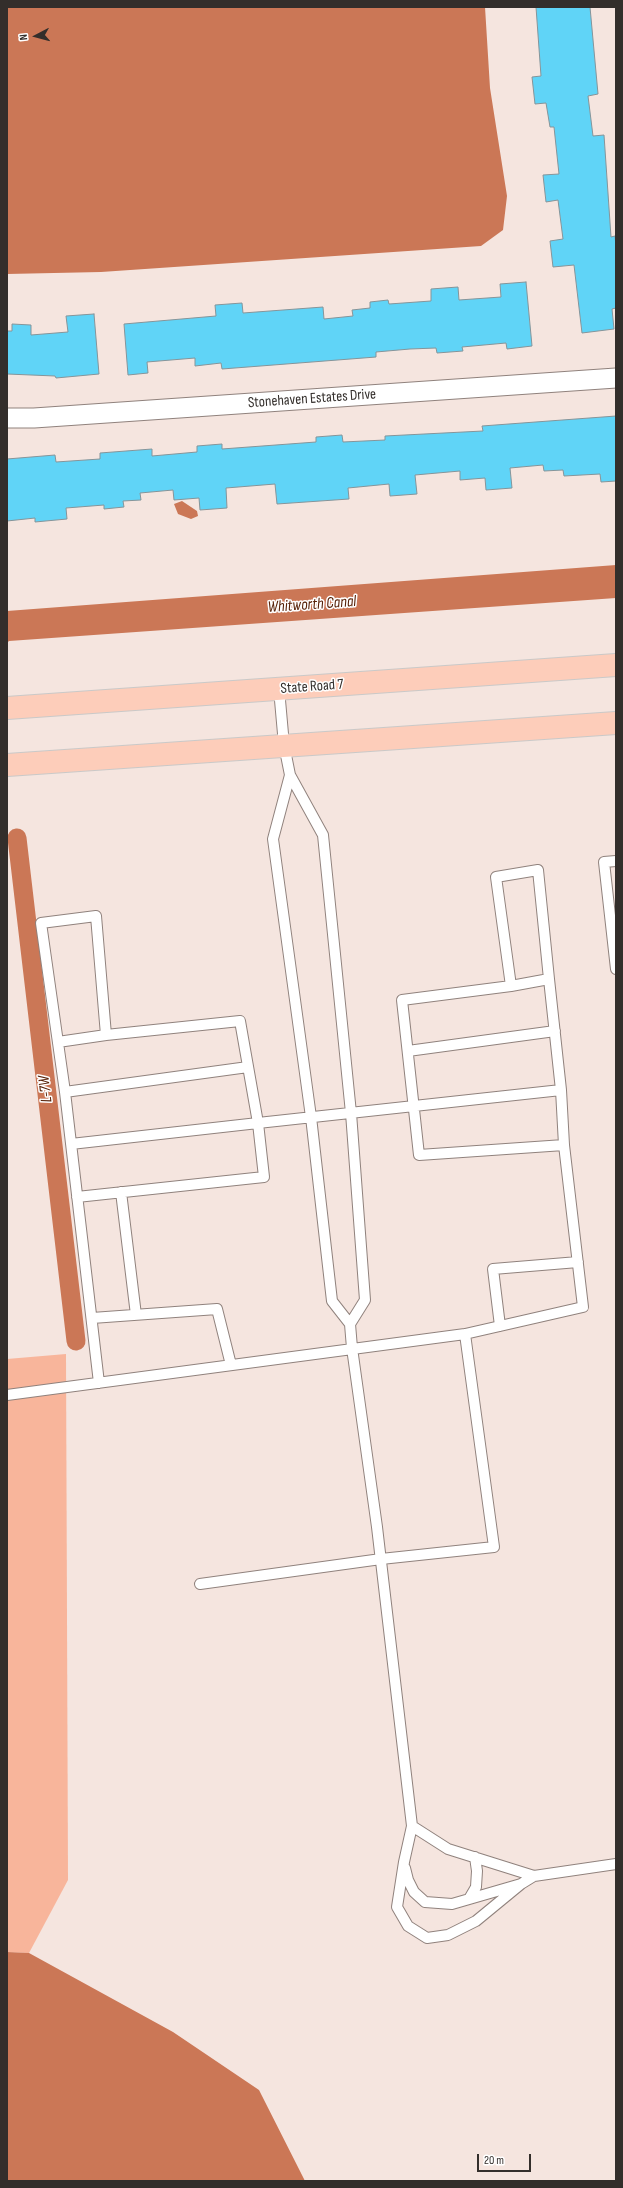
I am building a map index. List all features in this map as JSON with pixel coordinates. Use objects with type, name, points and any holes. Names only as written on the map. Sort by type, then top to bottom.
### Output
[{"type":"main road","name":"State Road 7","points":[[7,708],[616,665]]},
{"type":"main road","points":[[7,712],[36,706]]},
{"type":"main road","points":[[551,727],[616,715]]},
{"type":"main road","points":[[7,765],[616,722]]},
{"type":"street","name":"Stonehaven Estates Drive","points":[[7,418],[42,417],[616,378]]},
{"type":"lane","points":[[279,689],[284,745],[290,775],[323,835],[351,1113],[366,1300],[350,1324]]},
{"type":"lane","points":[[290,775],[274,839],[311,1117],[332,1301],[350,1324],[381,1559],[412,1826],[404,1862],[397,1907],[408,1926],[427,1938],[448,1935],[476,1921],[521,1884],[534,1876],[616,1864]]},
{"type":"lane","points":[[616,861],[604,862],[616,968]]},
{"type":"lane","points":[[7,1395],[464,1334],[583,1306],[564,1145],[561,1090],[538,870],[496,877],[511,986]]},
{"type":"lane","points":[[99,1382],[65,1092],[41,924],[96,916],[106,1035]]},
{"type":"lane","points":[[549,979],[511,986],[402,1000],[419,1155],[564,1145]]},
{"type":"lane","points":[[58,1042],[106,1035],[240,1021],[258,1123],[264,1177],[77,1197]]},
{"type":"lane","points":[[408,1051],[555,1031]]},
{"type":"lane","points":[[65,1092],[248,1067]]},
{"type":"lane","points":[[71,1144],[561,1090]]},
{"type":"lane","points":[[121,1192],[136,1315]]},
{"type":"lane","points":[[500,1326],[493,1269],[578,1262]]},
{"type":"lane","points":[[92,1318],[217,1309],[231,1365]]},
{"type":"lane","points":[[200,1584],[381,1559],[494,1547],[464,1334]]},
{"type":"lane","points":[[412,1826],[448,1849],[534,1876]]},
{"type":"lane","points":[[469,1899],[476,1887],[478,1871],[475,1857]]},
{"type":"lane","points":[[404,1862],[408,1880],[414,1892],[426,1902],[452,1904],[521,1884]]},
{"type":"shaded area","points":[[66,1354],[68,1880],[29,1953],[7,1952],[7,1359]]},
{"type":"water","points":[[7,7],[485,7],[490,88],[507,196],[503,230],[481,246],[101,272],[7,274]]},
{"type":"water","points":[[182,501],[197,511],[198,516],[191,519],[178,514],[174,504]]},
{"type":"water","name":"Whitworth Canal","points":[[616,565],[616,598],[9,641],[7,643],[7,611]]},
{"type":"water","points":[[7,1952],[29,1953],[173,2032],[259,2090],[305,2181],[7,2181]]},
{"type":"building","points":[[536,7],[590,7],[598,94],[588,96],[593,136],[604,135],[611,237],[615,236],[616,246],[616,308],[612,309],[614,329],[582,333],[574,265],[553,267],[550,241],[563,239],[558,200],[546,202],[543,175],[559,174],[554,127],[550,127],[546,103],[535,104],[532,77],[541,76]]},
{"type":"building","points":[[526,282],[532,346],[507,349],[506,343],[462,347],[463,351],[437,353],[436,348],[410,349],[376,352],[376,357],[222,369],[221,363],[195,366],[195,358],[147,362],[148,373],[128,375],[124,324],[216,316],[215,305],[242,303],[243,313],[323,307],[324,319],[353,316],[352,310],[370,308],[370,302],[388,300],[389,304],[431,301],[431,289],[458,287],[459,300],[501,297],[500,284]]},
{"type":"building","points":[[94,314],[99,374],[56,378],[55,376],[7,374],[7,331],[12,331],[12,324],[31,325],[31,335],[68,332],[66,316]]},
{"type":"building","points":[[616,416],[616,481],[601,482],[600,474],[564,476],[563,470],[544,471],[543,465],[510,468],[512,488],[486,490],[485,478],[460,480],[460,471],[415,475],[417,494],[390,496],[389,484],[348,488],[349,499],[277,504],[275,484],[226,488],[227,508],[200,510],[199,498],[174,500],[173,490],[140,493],[141,500],[123,501],[124,507],[104,509],[104,505],[66,508],[67,519],[35,522],[35,518],[7,521],[7,459],[55,455],[56,462],[100,459],[100,453],[152,449],[152,456],[197,452],[197,446],[222,444],[222,449],[316,442],[316,437],[342,435],[343,442],[385,440],[385,436],[483,431],[482,426]]},
{"type":"waterway","name":"L-7W","points":[[17,838],[76,1341]]}]
